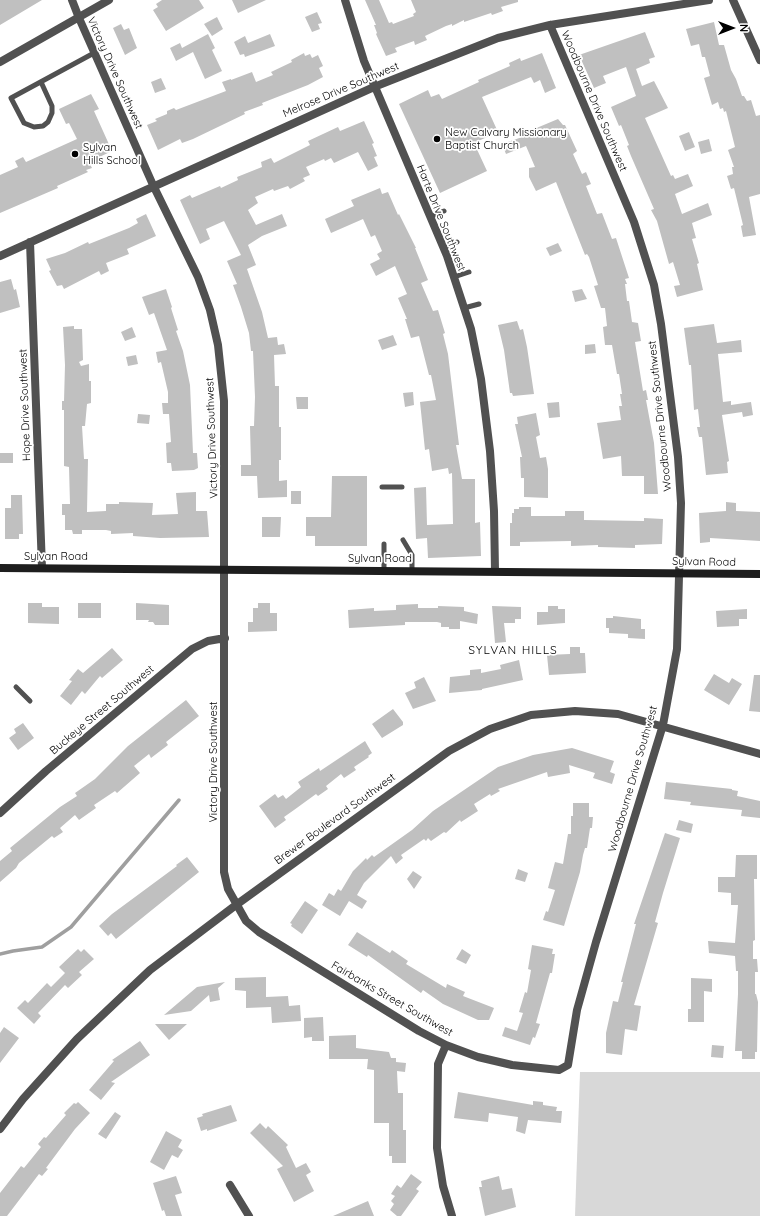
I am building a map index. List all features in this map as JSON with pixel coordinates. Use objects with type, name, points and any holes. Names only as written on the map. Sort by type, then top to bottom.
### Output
[{"type":"main road","name":"Sylvan Road","points":[[0,568],[412,570],[760,574]]},
{"type":"street","name":"Victory Drive Southwest","points":[[72,0],[153,185],[198,277],[210,310],[218,345],[224,401],[224,872],[236,905]]},
{"type":"street","points":[[0,62],[109,0]]},
{"type":"street","name":"Harte Drive Southwest","points":[[345,0],[364,61],[443,248],[471,329],[481,379],[490,451],[494,511],[495,571]]},
{"type":"street","name":"Melrose Drive Southwest","points":[[0,256],[153,185],[374,87],[498,38],[550,25],[709,0]]},
{"type":"street","points":[[733,0],[760,60]]},
{"type":"street","name":"Woodbourne Drive Southwest","points":[[550,25],[634,222],[654,286],[661,324],[678,457],[681,503],[678,649],[663,725],[577,1010],[568,1065],[559,1070]]},
{"type":"street","name":"Hope Drive Southwest","points":[[30,242],[42,568]]},
{"type":"street","name":"Buckeye Street Southwest","points":[[0,813],[46,771],[192,649],[208,641],[225,638]]},
{"type":"street","name":"Brewer Boulevard Southwest","points":[[0,1129],[23,1099],[77,1039],[150,970],[236,905],[449,751],[490,728],[531,715],[575,710],[618,714],[663,725],[760,754]]},
{"type":"street","name":"Fairbanks Street Southwest","points":[[236,905],[246,921],[259,932],[419,1031],[446,1045],[478,1057],[512,1065],[559,1070]]},
{"type":"street","points":[[446,1045],[438,1064],[437,1148],[442,1186],[452,1216]]},
{"type":"street","points":[[230,1185],[249,1216]]},
{"type":"lane","points":[[41,82],[52,106],[52,113],[48,122],[43,126],[34,127],[24,123],[11,98],[94,53]]},
{"type":"lane","points":[[430,217],[444,211]]},
{"type":"lane","points":[[443,248],[457,242]]},
{"type":"lane","points":[[454,278],[469,272]]},
{"type":"lane","points":[[464,308],[479,304]]},
{"type":"lane","points":[[382,487],[402,487]]},
{"type":"lane","points":[[403,540],[412,555],[412,570]]},
{"type":"lane","points":[[384,544],[384,570]]},
{"type":"lane","points":[[16,687],[30,701]]},
{"type":"shaded area","points":[[580,1072],[760,1072],[760,1216],[575,1216]]},
{"type":"building","points":[[0,0],[42,0],[0,25]]},
{"type":"building","points":[[162,0],[199,0],[204,8],[166,31],[153,10],[158,7],[156,4]]},
{"type":"building","points":[[232,0],[266,0],[238,13]]},
{"type":"building","points":[[365,0],[379,0],[389,23],[392,22],[393,24],[414,16],[413,14],[416,12],[411,0],[518,0],[518,2],[501,7],[503,11],[492,15],[491,13],[464,22],[464,20],[452,26],[452,24],[446,26],[425,36],[427,40],[415,45],[414,41],[395,48],[397,52],[386,56],[376,34],[374,25],[376,25]]},
{"type":"building","points":[[317,12],[322,23],[318,24],[320,29],[312,32],[305,17]]},
{"type":"building","points":[[217,17],[223,29],[212,36],[204,24]]},
{"type":"building","points":[[714,22],[719,45],[724,45],[731,70],[742,96],[744,96],[747,101],[751,100],[756,116],[760,115],[760,194],[749,197],[756,235],[743,237],[741,226],[743,225],[734,188],[731,189],[727,176],[733,174],[732,167],[734,167],[728,150],[735,147],[726,111],[724,112],[723,108],[720,109],[718,102],[712,105],[704,78],[710,76],[705,57],[702,57],[699,44],[691,46],[686,29]]},
{"type":"building","points":[[121,24],[124,30],[129,28],[137,48],[125,55],[113,28]]},
{"type":"building","points":[[645,32],[655,57],[649,59],[650,63],[636,69],[642,86],[654,81],[668,108],[645,118],[671,176],[673,175],[675,179],[688,174],[693,186],[675,194],[682,214],[708,203],[712,215],[692,223],[696,238],[692,239],[699,263],[697,264],[703,290],[677,297],[674,286],[680,285],[673,262],[669,264],[657,221],[651,210],[654,209],[627,146],[629,145],[621,125],[619,126],[611,107],[636,96],[626,67],[603,76],[606,83],[594,88],[579,55]]},
{"type":"building","points":[[208,34],[215,48],[212,50],[222,71],[205,79],[193,52],[176,61],[170,48],[180,43],[182,48]]},
{"type":"building","points":[[270,34],[275,46],[245,57],[244,54],[240,55],[234,42],[245,36],[248,43]]},
{"type":"building","points":[[304,53],[305,56],[310,54],[312,58],[318,55],[323,66],[319,68],[323,77],[308,85],[262,103],[263,105],[244,112],[245,114],[193,139],[182,143],[180,139],[158,150],[147,125],[157,121],[155,119],[167,114],[167,111],[174,108],[176,110],[226,91],[222,82],[252,72],[256,82],[273,75],[271,72],[292,62],[291,60]]},
{"type":"building","name":"New Calvary Missionary Baptist Church","points":[[542,53],[556,88],[545,93],[540,80],[534,83],[531,77],[482,97],[498,132],[474,143],[487,171],[440,193],[399,104],[428,90],[431,97],[439,94],[442,99],[479,82],[478,80],[510,66],[509,63],[520,58],[521,61]]},
{"type":"building","points":[[161,78],[166,89],[155,93],[151,82]]},
{"type":"building","name":"Sylvan Hills School","points":[[91,94],[99,109],[94,111],[112,151],[89,162],[92,168],[86,170],[88,172],[57,186],[58,188],[0,213],[0,175],[18,167],[15,161],[23,157],[26,162],[77,139],[69,123],[66,124],[59,109]]},
{"type":"building","points":[[558,119],[563,125],[565,125],[577,151],[573,154],[582,174],[586,172],[591,184],[586,186],[597,214],[602,213],[612,239],[616,238],[629,278],[625,279],[627,284],[625,284],[627,301],[629,301],[632,322],[638,323],[641,341],[635,342],[643,391],[646,390],[648,400],[646,400],[654,443],[658,494],[644,494],[644,476],[622,476],[621,456],[603,459],[597,423],[621,420],[619,406],[622,406],[620,394],[622,394],[612,345],[605,345],[603,327],[607,326],[605,308],[601,308],[594,286],[598,285],[589,257],[587,254],[585,255],[556,182],[536,191],[529,177],[529,168],[535,167],[526,146],[506,154],[502,144],[528,135],[527,132]]},
{"type":"building","points":[[364,121],[374,143],[372,144],[377,156],[374,157],[378,166],[368,171],[358,152],[334,163],[331,158],[325,161],[324,159],[306,167],[310,175],[303,178],[305,181],[290,189],[288,186],[274,191],[273,189],[255,197],[258,203],[248,210],[256,225],[282,214],[287,226],[262,236],[248,245],[256,265],[247,269],[262,312],[268,338],[277,337],[278,345],[284,344],[286,354],[274,355],[275,386],[279,386],[279,427],[281,427],[281,460],[279,460],[279,481],[287,480],[287,497],[258,498],[257,476],[241,476],[241,465],[251,465],[250,426],[254,426],[255,397],[253,351],[251,351],[249,333],[233,285],[237,284],[227,261],[241,255],[224,221],[206,229],[210,239],[200,244],[180,200],[190,195],[192,198],[220,186],[221,188],[238,180],[237,177],[262,167],[261,162],[271,158],[274,163],[310,145],[308,141],[338,127],[340,131]]},
{"type":"building","points":[[689,132],[695,147],[685,151],[679,136]]},
{"type":"building","points":[[709,139],[712,151],[701,154],[698,142]]},
{"type":"building","points":[[380,188],[382,194],[388,192],[398,215],[399,214],[416,248],[428,280],[421,283],[433,311],[438,310],[445,333],[443,334],[448,354],[459,445],[456,445],[462,479],[475,479],[475,523],[480,522],[481,556],[428,558],[427,538],[416,539],[414,488],[426,487],[427,525],[453,524],[452,473],[449,474],[448,468],[432,471],[429,449],[425,450],[420,402],[436,400],[431,375],[429,375],[419,336],[411,338],[405,319],[407,319],[398,298],[407,294],[395,266],[376,276],[370,264],[380,259],[377,254],[382,251],[375,235],[371,237],[363,219],[331,233],[325,219],[354,206],[351,200]]},
{"type":"building","points":[[146,214],[156,236],[127,249],[129,254],[106,263],[109,271],[101,275],[99,271],[64,289],[62,285],[57,286],[49,271],[51,270],[46,259],[65,253],[88,242],[89,244],[129,228],[138,223],[136,219]]},
{"type":"building","points":[[558,243],[562,251],[550,256],[546,248]]},
{"type":"building","points":[[11,279],[14,290],[16,289],[20,307],[0,313],[0,282]]},
{"type":"building","points":[[166,289],[178,330],[176,331],[183,351],[190,385],[193,453],[197,453],[198,468],[194,470],[172,471],[171,463],[167,463],[166,443],[171,442],[169,414],[163,414],[162,403],[168,403],[168,392],[161,362],[158,363],[156,352],[167,350],[154,313],[149,315],[142,297]]},
{"type":"building","points":[[582,289],[587,299],[575,302],[572,291]]},
{"type":"building","points":[[517,321],[520,330],[523,329],[534,394],[513,396],[512,393],[510,393],[504,350],[498,325]]},
{"type":"building","points":[[714,324],[717,343],[741,340],[742,352],[718,354],[723,402],[731,401],[731,405],[751,402],[753,415],[743,417],[742,412],[722,415],[729,461],[727,462],[728,473],[706,475],[702,437],[699,437],[697,427],[700,427],[698,409],[694,410],[691,365],[689,365],[684,328]]},
{"type":"building","points":[[74,326],[74,329],[82,329],[83,360],[79,362],[81,366],[89,364],[89,381],[91,381],[91,403],[87,404],[85,426],[82,426],[84,459],[88,459],[87,512],[106,511],[106,504],[119,504],[119,502],[153,503],[152,515],[178,514],[176,493],[196,492],[196,511],[207,511],[209,537],[160,538],[133,536],[133,533],[111,534],[111,531],[106,530],[82,530],[82,534],[73,534],[72,530],[65,530],[65,515],[62,515],[62,504],[70,504],[69,467],[64,466],[64,410],[62,410],[62,401],[64,401],[65,365],[63,327]]},
{"type":"building","points":[[132,327],[136,337],[125,341],[121,332]]},
{"type":"building","points":[[393,335],[397,345],[382,350],[378,340]]},
{"type":"building","points":[[595,344],[596,353],[585,354],[585,345]]},
{"type":"building","points":[[136,355],[138,364],[128,366],[126,357]]},
{"type":"building","points":[[413,392],[414,405],[405,407],[403,393]]},
{"type":"building","points":[[296,397],[308,397],[308,409],[297,409]]},
{"type":"building","points":[[559,402],[560,417],[549,418],[547,403]]},
{"type":"building","points":[[536,413],[540,435],[536,437],[540,458],[546,457],[548,469],[548,498],[524,497],[524,478],[521,478],[520,457],[522,457],[515,424],[518,424],[517,417]]},
{"type":"building","points":[[138,414],[150,415],[149,424],[137,423]]},
{"type":"building","points":[[0,453],[13,453],[13,463],[0,463]]},
{"type":"building","points":[[332,476],[367,476],[367,546],[315,546],[315,536],[306,536],[306,517],[331,517]]},
{"type":"building","points":[[291,491],[301,491],[301,504],[291,504]]},
{"type":"building","points":[[11,495],[22,495],[23,534],[19,534],[19,539],[5,539],[5,508],[11,508]]},
{"type":"building","points":[[726,502],[736,503],[736,511],[760,512],[760,541],[710,538],[710,542],[700,543],[699,513],[726,511]]},
{"type":"building","points":[[519,507],[531,507],[531,516],[565,516],[565,511],[584,511],[584,520],[644,521],[644,518],[663,519],[662,544],[635,545],[635,548],[598,547],[598,545],[571,546],[571,541],[520,542],[520,546],[510,546],[510,523],[512,523],[512,513],[514,513],[514,509],[519,509]]},
{"type":"building","points":[[262,517],[281,517],[280,537],[262,537]]},
{"type":"building","points":[[28,603],[42,603],[42,607],[59,607],[59,624],[28,623]]},
{"type":"building","points":[[78,603],[101,603],[101,618],[78,618]]},
{"type":"building","points":[[136,603],[169,605],[169,625],[155,625],[153,622],[148,622],[149,620],[136,620]]},
{"type":"building","points":[[258,603],[270,603],[270,613],[277,613],[277,631],[248,632],[248,622],[253,622],[253,608],[258,608]]},
{"type":"building","points":[[418,604],[418,608],[438,608],[438,606],[464,607],[464,611],[478,614],[477,624],[460,621],[460,629],[441,627],[441,623],[437,622],[405,622],[405,625],[349,628],[348,610],[374,608],[374,611],[396,610],[396,605]]},
{"type":"building","points":[[492,606],[521,607],[521,619],[515,619],[515,623],[504,623],[506,642],[495,643]]},
{"type":"building","points":[[548,606],[558,606],[558,609],[565,609],[565,623],[537,625],[537,612],[548,612]]},
{"type":"building","points":[[747,609],[747,619],[739,619],[739,626],[717,627],[716,611]]},
{"type":"building","points":[[613,616],[641,619],[641,629],[645,629],[645,639],[628,638],[628,634],[609,633],[609,628],[606,628],[606,618],[613,618]]},
{"type":"building","points":[[570,647],[580,647],[580,653],[585,653],[586,673],[549,675],[547,655],[570,654]]},
{"type":"building","points":[[112,648],[123,660],[102,678],[100,676],[85,694],[82,691],[71,705],[60,696],[72,681],[69,680],[78,669],[83,673]]},
{"type":"building","points":[[519,660],[523,680],[482,690],[449,693],[450,677],[470,675],[470,670],[481,669],[481,673],[501,669],[500,665]]},
{"type":"building","points":[[714,674],[729,683],[732,678],[742,684],[729,705],[704,690]]},
{"type":"building","points":[[754,675],[760,675],[760,712],[749,711]]},
{"type":"building","points":[[424,677],[436,701],[413,709],[405,693],[416,688],[414,682]]},
{"type":"building","points":[[186,700],[199,716],[166,742],[168,745],[151,758],[149,754],[134,766],[140,773],[117,793],[115,791],[94,805],[96,808],[79,820],[75,815],[60,828],[63,832],[54,838],[52,836],[19,863],[16,868],[0,882],[0,861],[12,851],[10,848],[60,807],[77,796],[75,793],[95,779],[128,746]]},
{"type":"building","points":[[393,709],[403,722],[403,725],[382,738],[372,724]]},
{"type":"building","points":[[23,723],[34,738],[18,750],[9,738],[16,733],[14,729]]},
{"type":"building","points":[[365,741],[372,753],[368,756],[369,757],[354,767],[356,770],[344,778],[341,774],[326,786],[328,789],[318,796],[316,794],[284,817],[286,820],[275,828],[259,806],[275,794],[278,798],[283,795],[286,799],[301,787],[298,782],[319,768],[320,771]]},
{"type":"building","points":[[572,748],[614,761],[610,772],[615,774],[612,784],[593,778],[595,773],[569,765],[570,773],[548,777],[547,772],[498,789],[500,791],[491,796],[490,794],[474,804],[478,811],[461,822],[460,820],[446,833],[444,832],[431,841],[428,838],[426,841],[424,839],[401,855],[403,858],[396,864],[391,856],[364,883],[357,895],[367,901],[362,909],[349,901],[340,916],[322,905],[329,893],[334,896],[338,889],[341,891],[353,871],[366,858],[367,860],[372,855],[374,857],[412,830],[433,811],[498,767],[533,755]]},
{"type":"building","points":[[666,782],[732,789],[738,791],[737,796],[760,801],[760,818],[741,816],[742,810],[690,805],[691,802],[664,799]]},
{"type":"building","points":[[573,803],[589,803],[589,817],[593,817],[587,848],[585,848],[580,872],[564,926],[543,920],[546,911],[548,912],[555,890],[548,888],[555,862],[563,864],[568,834],[571,834]]},
{"type":"building","points":[[679,820],[693,824],[691,833],[676,830]]},
{"type":"building","points":[[665,833],[680,838],[655,922],[658,923],[634,1005],[641,1006],[637,1031],[625,1029],[622,1055],[606,1053],[606,1033],[613,1001],[618,1002],[623,982],[621,982],[636,924],[634,924]]},
{"type":"building","points":[[736,855],[757,855],[757,879],[754,879],[755,940],[753,941],[753,959],[757,959],[758,972],[755,972],[755,994],[758,1002],[757,1052],[755,1052],[755,1059],[742,1059],[742,1051],[735,1051],[738,971],[736,971],[735,956],[709,953],[708,941],[735,943],[738,905],[731,905],[731,893],[718,892],[718,877],[735,877]]},
{"type":"building","points":[[187,857],[199,872],[116,939],[111,933],[108,936],[99,926],[112,914]]},
{"type":"building","points":[[518,869],[528,873],[525,882],[515,879]]},
{"type":"building","points":[[413,871],[422,877],[414,889],[407,879]]},
{"type":"building","points":[[305,901],[318,910],[302,934],[291,926],[292,924],[290,923]]},
{"type":"building","points":[[357,932],[390,953],[392,950],[408,961],[406,964],[446,988],[447,984],[465,992],[463,996],[494,1008],[489,1020],[478,1020],[443,1004],[423,990],[421,993],[368,955],[367,957],[348,945]]},
{"type":"building","points":[[532,945],[553,949],[552,954],[555,954],[552,973],[550,973],[536,1023],[540,1024],[535,1038],[533,1037],[530,1045],[502,1036],[505,1027],[517,1031],[523,1013],[519,1012],[525,992],[527,993],[531,970],[528,969]]},
{"type":"building","points":[[78,949],[81,952],[84,949],[94,959],[79,972],[82,975],[68,988],[65,985],[38,1013],[41,1016],[34,1024],[17,1008],[25,1000],[28,1003],[47,983],[51,987],[65,973],[59,967]]},
{"type":"building","points":[[462,949],[471,955],[466,964],[456,959]]},
{"type":"building","points":[[266,977],[266,997],[288,996],[289,1006],[300,1005],[301,1021],[272,1023],[271,1007],[246,1008],[246,991],[235,990],[235,978]]},
{"type":"building","points":[[691,978],[712,979],[712,992],[704,991],[704,1022],[688,1022],[688,1009],[691,1009]]},
{"type":"building","points":[[225,982],[218,988],[220,1000],[210,1002],[209,995],[191,1011],[164,1015],[197,987]]},
{"type":"building","points":[[323,1017],[324,1041],[312,1041],[312,1037],[304,1038],[304,1018]]},
{"type":"building","points":[[155,1024],[187,1024],[169,1040]]},
{"type":"building","points":[[4,1027],[19,1038],[0,1063],[0,1033]]},
{"type":"building","points":[[356,1035],[356,1048],[389,1052],[391,1058],[396,1058],[396,1062],[406,1063],[405,1072],[397,1071],[398,1093],[403,1093],[403,1130],[406,1130],[406,1163],[392,1163],[392,1156],[389,1156],[389,1123],[374,1123],[374,1070],[367,1069],[368,1059],[329,1059],[329,1036]]},
{"type":"building","points":[[140,1041],[150,1055],[111,1082],[115,1083],[101,1100],[89,1090],[114,1061],[112,1060]]},
{"type":"building","points":[[712,1045],[724,1046],[723,1058],[711,1057]]},
{"type":"building","points":[[458,1092],[533,1105],[533,1101],[543,1102],[543,1105],[557,1107],[556,1111],[562,1111],[561,1123],[528,1120],[525,1134],[516,1131],[518,1117],[489,1113],[488,1122],[454,1118]]},
{"type":"building","points":[[78,1102],[90,1113],[75,1129],[46,1168],[48,1169],[42,1176],[39,1174],[7,1216],[0,1216],[0,1193],[21,1166],[24,1168],[41,1147],[38,1144],[44,1137],[46,1138],[66,1115],[64,1113],[74,1103],[76,1104]]},
{"type":"building","points":[[231,1105],[237,1121],[207,1131],[207,1129],[201,1131],[197,1118],[203,1116],[202,1114]]},
{"type":"building","points":[[115,1112],[121,1116],[106,1139],[98,1134]]},
{"type":"building","points":[[260,1123],[266,1129],[268,1126],[288,1145],[286,1147],[296,1168],[306,1163],[311,1172],[306,1175],[314,1191],[294,1202],[277,1169],[283,1166],[250,1133]]},
{"type":"building","points":[[166,1131],[182,1140],[178,1147],[183,1150],[178,1158],[172,1155],[164,1170],[150,1162]]},
{"type":"building","points":[[411,1174],[422,1182],[416,1189],[419,1191],[401,1216],[397,1216],[390,1210],[394,1204],[391,1201],[395,1196],[391,1194],[397,1185],[401,1188]]},
{"type":"building","points":[[176,1176],[182,1193],[175,1195],[182,1216],[166,1216],[164,1210],[162,1211],[153,1183]]},
{"type":"building","points":[[499,1176],[502,1190],[512,1188],[516,1207],[485,1216],[479,1187],[482,1187],[481,1181]]},
{"type":"building","points":[[368,1201],[374,1216],[333,1216]]},
{"type":"waterway","points":[[0,954],[42,947],[71,927],[179,800]]},
{"type":"place","name":"New Calvary Missionary Baptist Church","points":[[437,139]]},
{"type":"place","name":"Sylvan Hills School","points":[[75,154]]},
{"type":"district","name":"SYLVAN HILLS","points":[[513,650]]}]
